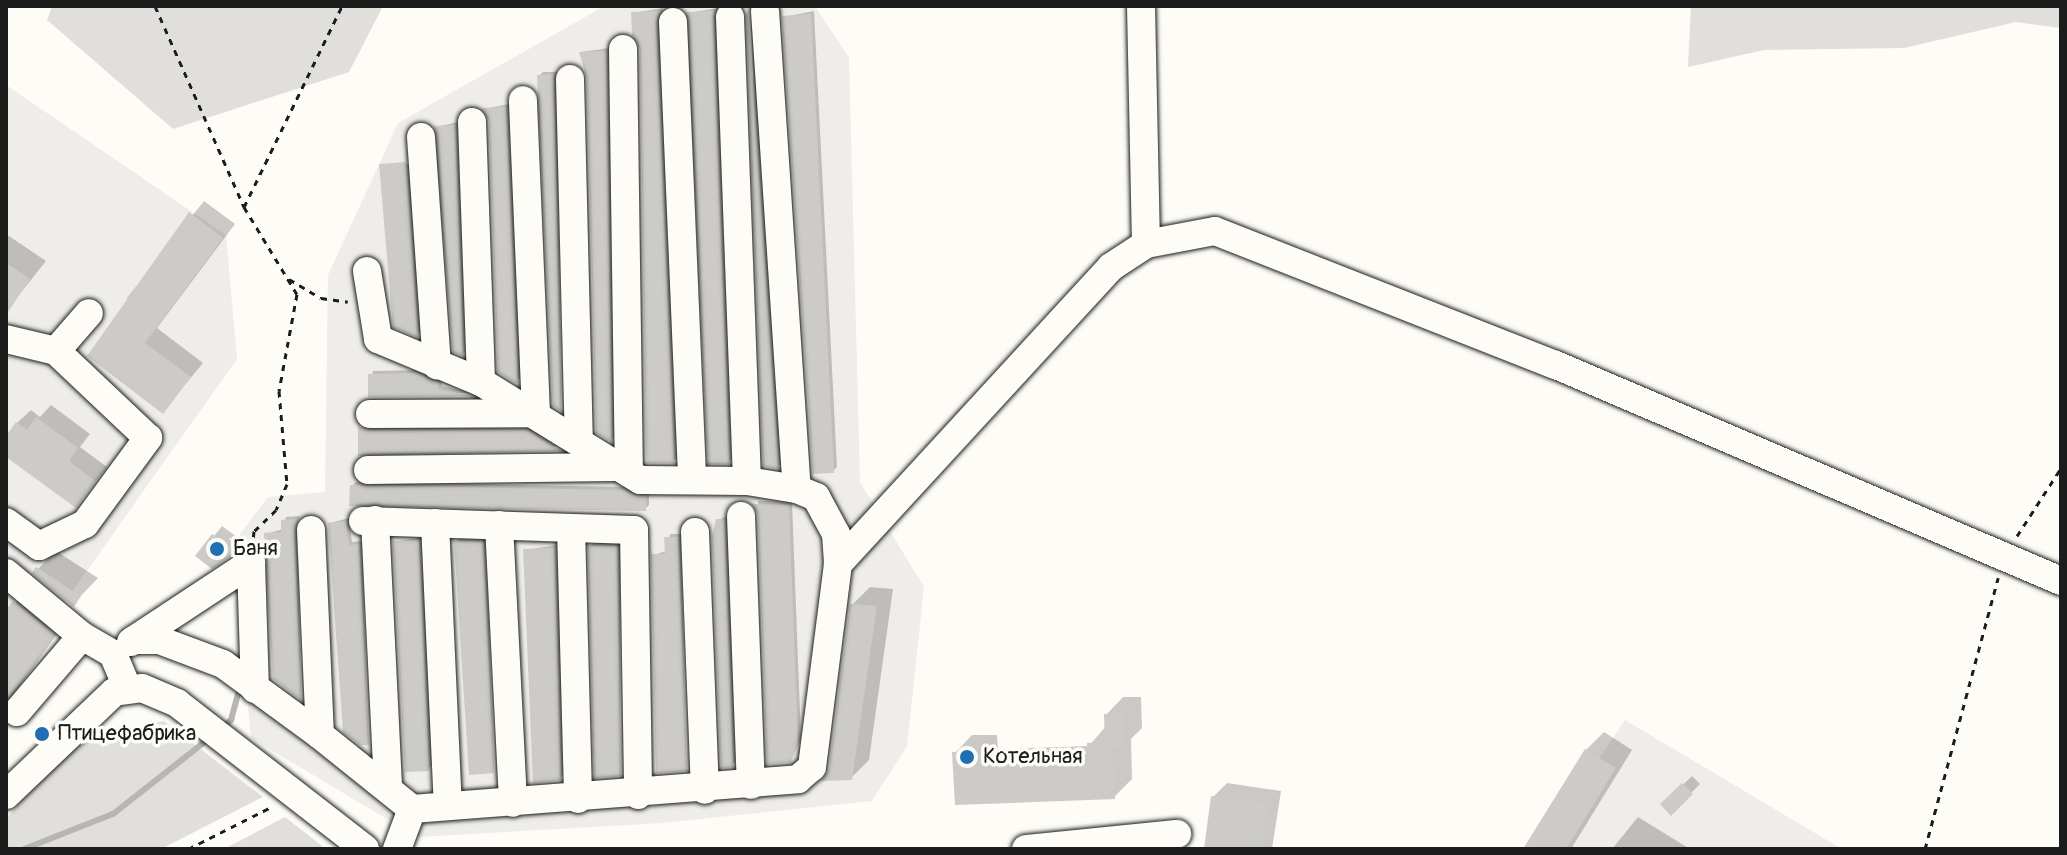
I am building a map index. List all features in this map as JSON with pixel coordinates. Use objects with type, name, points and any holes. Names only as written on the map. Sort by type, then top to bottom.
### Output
[{"type":"street","points":[[1141,6],[1146,244]]},
{"type":"street","points":[[765,11],[797,489]]},
{"type":"street","points":[[730,17],[747,481]]},
{"type":"street","points":[[673,22],[692,480]]},
{"type":"street","points":[[622,470],[623,49]]},
{"type":"street","points":[[570,79],[579,441]]},
{"type":"street","points":[[523,100],[536,413]]},
{"type":"street","points":[[472,122],[481,382]]},
{"type":"street","points":[[421,137],[437,365]]},
{"type":"street","points":[[838,564],[1111,267],[1146,244],[1215,231],[1556,365],[2061,581]]},
{"type":"street","points":[[6,573],[82,636],[124,647],[159,640],[223,664],[388,785],[412,809],[705,790],[798,779],[812,767],[838,564],[836,534],[826,508],[797,489],[747,481],[640,480],[536,413],[481,382],[378,339],[367,271]]},
{"type":"street","points":[[56,351],[89,313]]},
{"type":"street","points":[[6,339],[56,351],[148,438],[85,524],[39,546],[6,522]]},
{"type":"street","points":[[370,414],[536,413]]},
{"type":"street","points":[[368,470],[622,470]]},
{"type":"street","points":[[741,516],[751,785]]},
{"type":"street","points":[[388,785],[369,520],[634,530],[638,795]]},
{"type":"street","points":[[435,523],[448,806]]},
{"type":"street","points":[[499,525],[513,803]]},
{"type":"street","points":[[571,528],[578,799]]},
{"type":"street","points":[[311,530],[320,735]]},
{"type":"street","points":[[695,532],[705,790]]},
{"type":"street","points":[[124,647],[251,563]]},
{"type":"street","points":[[251,563],[255,689]]},
{"type":"street","points":[[17,712],[82,636]]},
{"type":"street","points":[[124,647],[127,687]]},
{"type":"street","points":[[127,687],[177,703],[365,849]]},
{"type":"street","points":[[6,795],[76,724],[127,687]]},
{"type":"street","points":[[397,849],[412,809]]},
{"type":"street","points":[[1026,849],[1177,834]]},
{"type":"path","points":[[155,6],[244,207],[297,294],[279,391],[287,484],[276,510],[254,531],[251,563]]},
{"type":"path","points":[[244,207],[342,6]]},
{"type":"path","points":[[285,276],[321,298],[372,303]]},
{"type":"path","points":[[1925,849],[2003,557],[2061,468]]},
{"type":"path","points":[[188,849],[295,794]]},
{"type":"shaded area","points":[[52,6],[383,6],[349,72],[173,129],[47,20]]},
{"type":"shaded area","points":[[815,6],[849,58],[860,482],[924,587],[907,746],[872,801],[663,823],[417,837],[251,738],[243,657],[240,534],[268,497],[325,492],[328,275],[398,123],[601,8]]},
{"type":"shaded area","points":[[1691,6],[2061,6],[2061,28],[2016,22],[1904,48],[1764,50],[1688,67]]},
{"type":"shaded area","points":[[6,85],[226,235],[237,359],[6,685]]},
{"type":"shaded area","points":[[1625,720],[1842,849],[1538,849]]},
{"type":"shaded area","points":[[164,721],[263,797],[161,849],[6,849],[6,818],[80,739]]},
{"type":"shaded area","points":[[285,817],[326,849],[224,849],[245,838]]},
{"type":"building","points":[[661,11],[656,23],[674,463],[647,463],[640,49],[632,35],[631,12]]},
{"type":"building","points":[[714,11],[729,464],[708,464],[686,12]]},
{"type":"building","points":[[748,13],[779,469],[763,466]]},
{"type":"building","points":[[811,14],[834,473],[813,474],[782,16]]},
{"type":"building","points":[[606,51],[612,442],[596,433],[587,79],[579,52]]},
{"type":"building","points":[[554,74],[561,410],[553,406],[537,75]]},
{"type":"building","points":[[506,107],[518,383],[498,372],[489,121],[481,108]]},
{"type":"building","points":[[455,125],[463,356],[453,352],[434,126]]},
{"type":"building","points":[[406,162],[418,337],[393,327],[379,164]]},
{"type":"building","points":[[189,212],[223,238],[145,343],[191,377],[163,414],[87,356]]},
{"type":"building","points":[[6,263],[30,279],[6,315]]},
{"type":"building","points":[[416,373],[438,383],[439,389],[471,396],[368,397],[368,374]]},
{"type":"building","points":[[36,417],[78,448],[69,461],[95,481],[76,508],[6,457],[6,436],[16,422],[27,430]]},
{"type":"building","points":[[358,426],[370,431],[527,430],[560,451],[358,456]]},
{"type":"building","points":[[350,485],[624,490],[646,497],[646,511],[349,506]]},
{"type":"building","points":[[752,504],[789,505],[798,744],[791,762],[767,764],[758,515]]},
{"type":"building","points":[[298,519],[294,531],[301,700],[273,679],[264,533],[281,532],[281,520]]},
{"type":"building","points":[[716,519],[724,519],[733,767],[721,768],[712,536]]},
{"type":"building","points":[[346,521],[349,545],[359,544],[369,745],[360,745],[343,732],[328,523]]},
{"type":"building","name":"Баня","points":[[212,534],[237,552],[212,569],[195,556]]},
{"type":"building","points":[[664,537],[678,537],[687,771],[656,773],[651,554],[665,554]]},
{"type":"building","points":[[419,540],[429,771],[405,772],[393,541]]},
{"type":"building","points":[[454,541],[483,542],[494,773],[469,775]]},
{"type":"building","points":[[588,546],[617,546],[621,776],[594,778]]},
{"type":"building","points":[[554,548],[561,780],[533,783],[523,549]]},
{"type":"building","points":[[36,567],[81,596],[74,607],[32,573]]},
{"type":"building","points":[[13,601],[54,635],[6,699],[6,610]]},
{"type":"building","points":[[850,604],[877,606],[852,780],[821,781],[829,769]]},
{"type":"building","name":"Котельная","points":[[1104,714],[1124,714],[1125,747],[1113,748],[1115,799],[955,805],[952,752],[980,751],[981,766],[1088,762],[1087,743],[1105,742]]},
{"type":"building","points":[[1585,749],[1616,768],[1566,849],[1523,849]]},
{"type":"building","points":[[1682,783],[1693,794],[1671,816],[1660,804]]},
{"type":"building","points":[[1211,796],[1268,804],[1262,849],[1204,849]]},
{"type":"waterway","points":[[223,727],[231,720],[238,694]]},
{"type":"waterway","points":[[24,849],[113,814],[211,737]]},
{"type":"place","name":"Баня","points":[[217,549]]},
{"type":"place","name":"Птицефабрика","points":[[42,734]]},
{"type":"place","name":"Котельная","points":[[967,757]]}]
